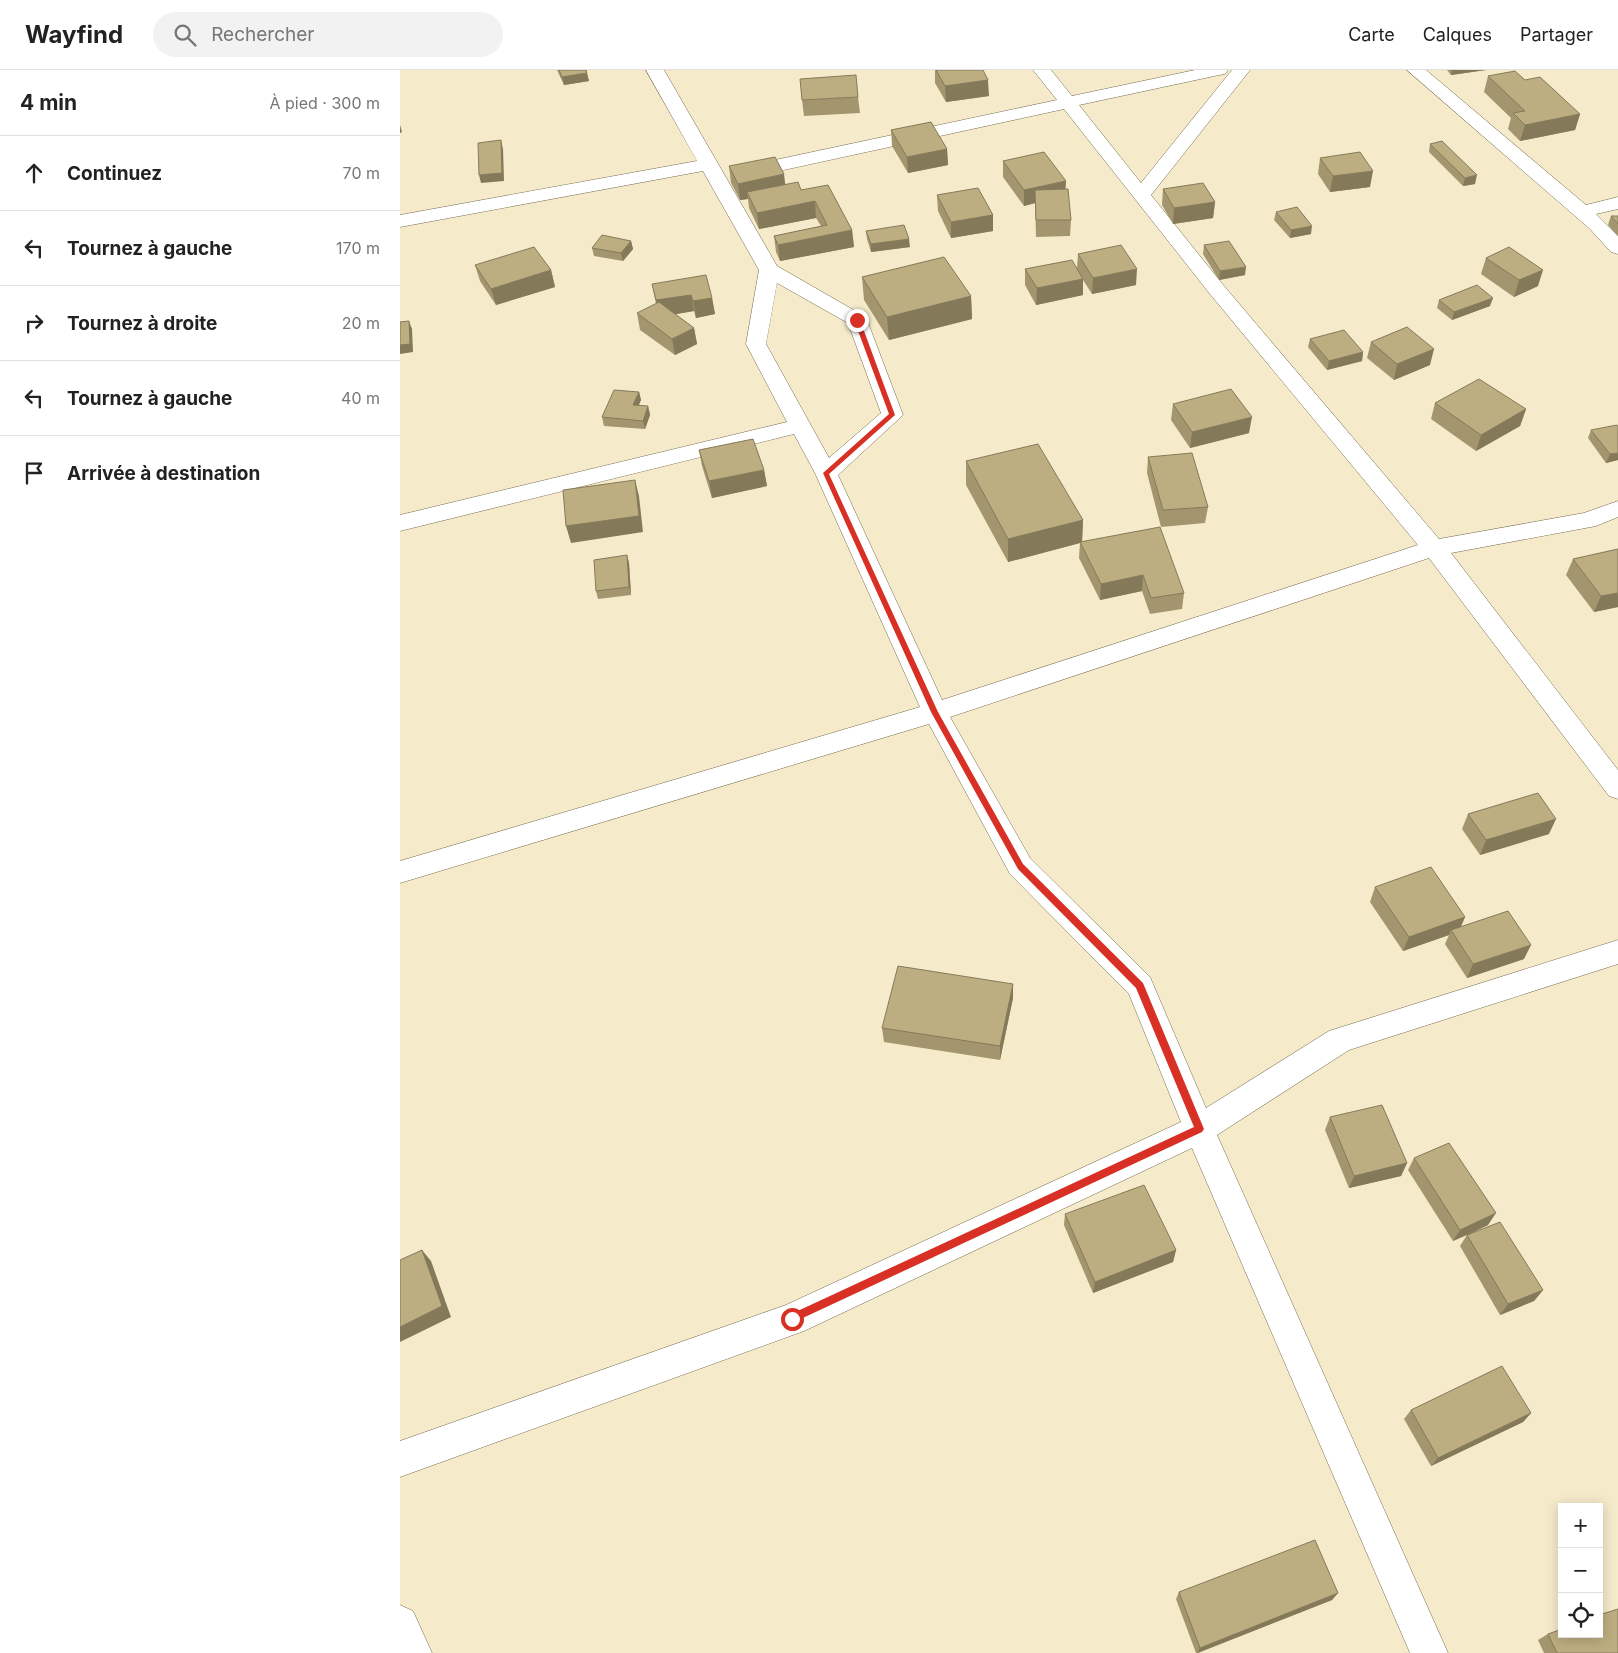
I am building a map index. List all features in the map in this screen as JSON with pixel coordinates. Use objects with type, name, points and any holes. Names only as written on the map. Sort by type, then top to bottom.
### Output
[{"type":"street","points":[[655,70],[769,270],[857,320],[892,415],[826,473]]},
{"type":"street","points":[[1042,70],[1217,290],[1434,548],[1618,790]]},
{"type":"street","points":[[400,221],[713,171],[1067,102],[1219,70]]},
{"type":"street","points":[[1142,194],[1241,70]]},
{"type":"street","points":[[1416,70],[1597,224],[1618,248]]},
{"type":"street","points":[[1582,212],[1618,203]]},
{"type":"street","points":[[769,270],[756,344],[826,473],[935,712],[1020,866],[1140,986],[1199,1129],[1429,1653]]},
{"type":"street","points":[[400,523],[800,426]]},
{"type":"street","points":[[400,872],[935,712],[1434,548],[1588,520],[1618,509]]},
{"type":"street","points":[[400,1459],[792,1319],[1199,1129],[1340,1040],[1618,952]]},
{"type":"street","points":[[400,1624],[413,1653]]},
{"type":"building","points":[[559,70],[586,70],[587,73],[562,77]]},
{"type":"building","points":[[936,70],[983,70],[988,80],[945,86]]},
{"type":"building","points":[[1515,71],[1525,80],[1540,77],[1580,114],[1525,125],[1513,113],[1525,111],[1488,76]]},
{"type":"building","points":[[856,75],[858,97],[802,100],[800,79]]},
{"type":"building","points":[[931,122],[947,149],[907,157],[891,130]]},
{"type":"building","points":[[501,140],[502,173],[479,175],[478,143]]},
{"type":"building","points":[[1442,141],[1477,175],[1465,178],[1430,144]]},
{"type":"building","points":[[1044,152],[1066,181],[1024,190],[1003,161]]},
{"type":"building","points":[[1360,152],[1373,171],[1333,176],[1320,158]]},
{"type":"building","points":[[775,157],[784,174],[738,184],[729,166]]},
{"type":"building","points":[[798,182],[801,190],[828,185],[852,230],[778,245],[774,236],[827,225],[815,201],[757,213],[747,192]]},
{"type":"building","points":[[1203,183],[1215,202],[1174,208],[1163,189]]},
{"type":"building","points":[[978,188],[993,215],[951,222],[937,195]]},
{"type":"building","points":[[1068,189],[1071,220],[1036,220],[1035,190]]},
{"type":"building","points":[[1297,207],[1312,226],[1291,230],[1276,212]]},
{"type":"building","points":[[1611,216],[1618,216],[1618,224]]},
{"type":"building","points":[[904,225],[909,239],[871,244],[866,231]]},
{"type":"building","points":[[602,235],[631,241],[621,253],[592,248]]},
{"type":"building","points":[[1229,241],[1246,267],[1220,271],[1204,245]]},
{"type":"building","points":[[1121,245],[1137,269],[1093,278],[1078,254]]},
{"type":"building","points":[[534,247],[551,270],[491,289],[475,265]]},
{"type":"building","points":[[1509,247],[1543,270],[1519,280],[1486,258]]},
{"type":"building","points":[[944,257],[971,296],[887,317],[862,277]]},
{"type":"building","points":[[1072,260],[1083,279],[1037,288],[1025,269]]},
{"type":"building","points":[[706,275],[712,298],[693,301],[691,295],[656,300],[652,284]]},
{"type":"building","points":[[1477,285],[1493,298],[1454,312],[1439,300]]},
{"type":"building","points":[[659,302],[694,328],[672,339],[637,313]]},
{"type":"building","points":[[409,321],[410,344],[400,345],[400,322]]},
{"type":"building","points":[[1407,327],[1434,349],[1397,364],[1371,342]]},
{"type":"building","points":[[1344,330],[1363,352],[1329,361],[1310,339]]},
{"type":"building","points":[[1479,379],[1526,409],[1481,435],[1435,403]]},
{"type":"building","points":[[1231,389],[1252,417],[1192,432],[1173,404]]},
{"type":"building","points":[[614,390],[639,392],[633,405],[648,406],[643,421],[602,417]]},
{"type":"building","points":[[1617,425],[1618,453],[1610,454],[1591,430]]},
{"type":"building","points":[[753,439],[764,470],[709,481],[699,450]]},
{"type":"building","points":[[1038,444],[1083,520],[1008,539],[966,461]]},
{"type":"building","points":[[1192,453],[1208,507],[1163,510],[1148,457]]},
{"type":"building","points":[[635,480],[639,516],[566,526],[563,490]]},
{"type":"building","points":[[1160,527],[1184,593],[1151,598],[1143,575],[1101,584],[1080,542]]},
{"type":"building","points":[[1618,549],[1618,593],[1601,596],[1573,559]]},
{"type":"building","points":[[627,555],[629,587],[596,591],[594,560]]},
{"type":"building","points":[[1538,793],[1556,819],[1486,840],[1468,814]]},
{"type":"building","points":[[1431,867],[1465,917],[1409,937],[1375,887]]},
{"type":"building","points":[[1508,911],[1531,945],[1473,964],[1451,930]]},
{"type":"building","points":[[898,966],[1013,984],[1000,1046],[882,1028]]},
{"type":"building","points":[[1382,1105],[1407,1163],[1354,1176],[1330,1117]]},
{"type":"building","points":[[1449,1143],[1496,1213],[1460,1230],[1414,1158]]},
{"type":"building","points":[[1144,1185],[1176,1250],[1095,1282],[1065,1214]]},
{"type":"building","points":[[1500,1222],[1543,1290],[1508,1304],[1467,1235]]},
{"type":"building","points":[[422,1250],[442,1306],[400,1327],[400,1260]]},
{"type":"building","points":[[1502,1366],[1531,1413],[1438,1458],[1411,1410]]},
{"type":"building","points":[[1315,1540],[1338,1593],[1200,1648],[1179,1592]]},
{"type":"building","points":[[1618,1609],[1618,1653],[1557,1653],[1548,1634],[1558,1630],[1558,1638],[1603,1638],[1603,1614]]},
{"type":"route","points":[[792,1319],[1199,1129],[1140,986],[1020,866],[935,712],[826,473],[892,415],[857,320]]}]
